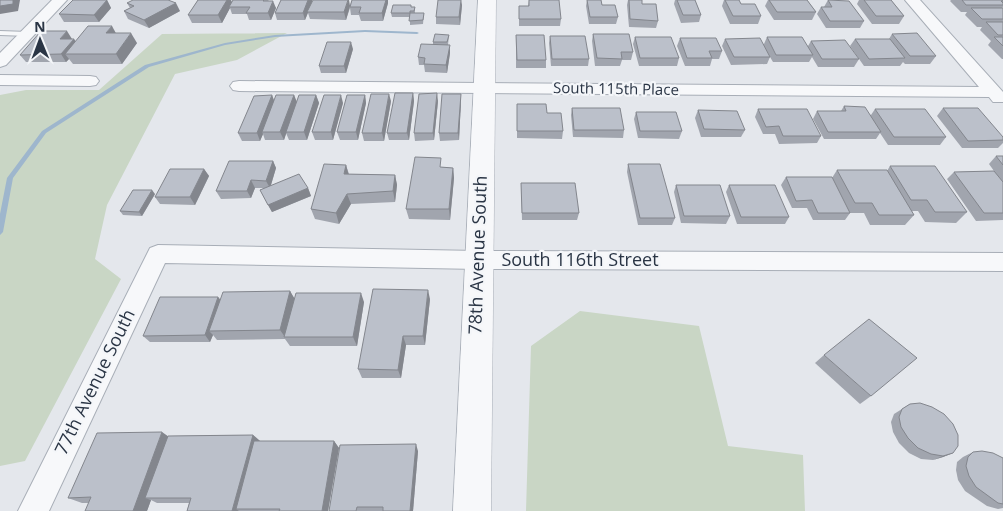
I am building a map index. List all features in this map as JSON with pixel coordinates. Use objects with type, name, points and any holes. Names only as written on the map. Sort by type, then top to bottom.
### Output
[{"type":"street","points":[[0,62],[60,0]]},
{"type":"street","name":"78th Avenue South","points":[[472,511],[487,0]]},
{"type":"street","points":[[912,0],[998,98]]},
{"type":"street","points":[[0,80],[90,80]]},
{"type":"street","name":"South 115th Place","points":[[239,86],[483,87],[998,98]]},
{"type":"street","name":"South 116th Street","points":[[158,254],[478,260],[1003,262]]},
{"type":"street","name":"77th Avenue South","points":[[33,511],[158,254]]},
{"type":"lane","points":[[0,34],[28,34]]},
{"type":"green space","points":[[287,33],[237,60],[175,74],[107,205],[95,259],[121,279],[25,461],[0,466],[0,95],[26,90],[99,90],[162,34]]},
{"type":"green space","points":[[580,311],[699,326],[728,446],[803,455],[805,511],[526,511],[531,346]]},
{"type":"building","points":[[0,0],[13,0],[13,4],[0,6]]},
{"type":"building","points":[[73,0],[107,0],[94,15],[59,14]]},
{"type":"building","points":[[133,0],[168,0],[176,3],[144,20],[124,11],[134,6],[127,3]]},
{"type":"building","points":[[198,0],[227,0],[218,15],[188,15]]},
{"type":"building","points":[[233,0],[273,1],[268,13],[246,13],[250,7],[229,7]]},
{"type":"building","points":[[281,0],[308,0],[303,13],[275,13]]},
{"type":"building","points":[[313,0],[348,0],[344,12],[307,12]]},
{"type":"building","points":[[352,0],[386,0],[382,13],[359,13],[361,7],[350,7]]},
{"type":"building","points":[[438,0],[461,0],[459,17],[436,17]]},
{"type":"building","points":[[529,0],[559,0],[561,19],[519,19],[519,6],[529,6]]},
{"type":"building","points":[[587,0],[601,0],[602,5],[615,5],[618,17],[590,17]]},
{"type":"building","points":[[629,0],[642,0],[642,4],[656,4],[658,21],[630,19]]},
{"type":"building","points":[[677,0],[695,0],[701,15],[683,15]]},
{"type":"building","points":[[725,0],[739,0],[741,4],[755,4],[761,16],[733,16]]},
{"type":"building","points":[[769,0],[807,0],[816,12],[777,12]]},
{"type":"building","points":[[828,0],[849,1],[864,21],[830,21],[821,7],[832,7]]},
{"type":"building","points":[[864,0],[891,0],[904,16],[876,16]]},
{"type":"building","points":[[962,0],[1003,0],[1001,1],[1003,5],[966,5]]},
{"type":"building","points":[[393,5],[411,5],[411,7],[415,7],[414,11],[410,11],[410,13],[391,13]]},
{"type":"building","points":[[971,8],[1003,8],[1003,19],[982,19]]},
{"type":"building","points":[[410,13],[424,13],[423,20],[409,21]]},
{"type":"building","points":[[986,22],[1003,22],[1003,35],[998,35]]},
{"type":"building","points":[[88,26],[112,26],[106,33],[131,33],[116,54],[65,54]]},
{"type":"building","points":[[41,31],[67,31],[60,39],[74,39],[61,54],[20,55]]},
{"type":"building","points":[[917,33],[936,56],[910,56],[892,34]]},
{"type":"building","points":[[435,34],[449,35],[447,42],[433,42]]},
{"type":"building","points":[[593,34],[629,34],[633,52],[621,52],[622,59],[597,58]]},
{"type":"building","points":[[516,35],[544,35],[546,60],[517,60]]},
{"type":"building","points":[[550,36],[585,36],[589,59],[552,59]]},
{"type":"building","points":[[635,37],[671,37],[679,58],[640,58]]},
{"type":"building","points":[[767,37],[802,37],[813,55],[776,55]]},
{"type":"building","points":[[994,37],[1003,37],[1003,46]]},
{"type":"building","points":[[680,38],[716,38],[722,51],[709,51],[712,58],[687,58]]},
{"type":"building","points":[[760,38],[770,57],[734,57],[725,39]]},
{"type":"building","points":[[855,39],[890,39],[905,58],[869,59]]},
{"type":"building","points":[[845,40],[859,59],[822,59],[811,41]]},
{"type":"building","points":[[327,42],[351,42],[344,66],[319,66]]},
{"type":"building","points":[[421,44],[450,45],[446,65],[424,64],[425,58],[418,57]]},
{"type":"building","points":[[395,93],[413,93],[407,133],[387,133]]},
{"type":"building","points":[[437,93],[433,133],[414,133],[419,94]]},
{"type":"building","points":[[371,94],[389,94],[382,133],[362,133]]},
{"type":"building","points":[[442,94],[461,94],[458,133],[439,133]]},
{"type":"building","points":[[272,95],[257,133],[238,133],[254,96]]},
{"type":"building","points":[[276,95],[294,95],[280,132],[262,132]]},
{"type":"building","points":[[299,95],[316,95],[304,132],[286,132]]},
{"type":"building","points":[[324,95],[341,95],[331,132],[312,132]]},
{"type":"building","points":[[347,95],[365,95],[356,132],[337,132]]},
{"type":"building","points":[[517,104],[546,104],[547,113],[561,113],[563,131],[517,131]]},
{"type":"building","points":[[844,106],[865,107],[881,132],[828,132],[817,111],[846,111]]},
{"type":"building","points":[[572,108],[620,108],[624,130],[574,130]]},
{"type":"building","points":[[943,108],[978,108],[1003,137],[1003,140],[968,141]]},
{"type":"building","points":[[758,109],[807,109],[821,136],[783,136],[779,126],[766,127]]},
{"type":"building","points":[[875,109],[925,109],[946,137],[894,137]]},
{"type":"building","points":[[698,110],[737,111],[745,130],[704,129]]},
{"type":"building","points":[[636,112],[676,112],[682,131],[640,131]]},
{"type":"building","points":[[996,156],[1003,156],[1003,165]]},
{"type":"building","points":[[415,157],[441,158],[440,167],[453,168],[449,209],[406,209]]},
{"type":"building","points":[[229,161],[273,161],[266,181],[251,180],[247,191],[216,191]]},
{"type":"building","points":[[324,164],[346,165],[344,174],[395,175],[393,191],[347,194],[336,213],[311,209]]},
{"type":"building","points":[[628,164],[660,164],[675,218],[640,218]]},
{"type":"building","points":[[890,166],[935,166],[967,212],[935,212],[927,200],[911,200]]},
{"type":"building","points":[[170,169],[204,169],[190,197],[155,197]]},
{"type":"building","points":[[837,170],[887,170],[914,215],[879,215],[872,203],[855,203]]},
{"type":"building","points":[[994,171],[1003,182],[1003,213],[984,213],[954,172]]},
{"type":"building","points":[[299,174],[308,188],[268,205],[260,190]]},
{"type":"building","points":[[786,177],[832,177],[850,213],[818,213],[812,200],[796,201]]},
{"type":"building","points":[[521,183],[575,183],[579,213],[522,213]]},
{"type":"building","points":[[676,185],[720,185],[730,216],[684,216]]},
{"type":"building","points":[[729,185],[775,185],[789,217],[741,217]]},
{"type":"building","points":[[133,190],[152,190],[139,212],[120,211]]},
{"type":"building","points":[[373,289],[428,290],[423,336],[403,336],[398,370],[358,369]]},
{"type":"building","points":[[290,291],[280,330],[209,331],[223,292]]},
{"type":"building","points":[[296,293],[361,293],[353,337],[284,337]]},
{"type":"building","points":[[160,297],[218,297],[205,335],[143,336]]},
{"type":"building","points":[[869,319],[917,358],[871,396],[824,355]]},
{"type":"building","points":[[920,403],[944,414],[953,424],[958,435],[958,446],[953,453],[943,456],[931,454],[918,448],[908,438],[901,427],[899,417],[902,409],[910,404]]},
{"type":"building","points":[[162,432],[133,511],[85,511],[91,497],[68,498],[97,433]]},
{"type":"building","points":[[253,435],[232,511],[187,511],[191,498],[145,498],[168,436]]},
{"type":"building","points":[[254,441],[334,441],[322,511],[236,509]]},
{"type":"building","points":[[416,444],[410,511],[383,511],[383,507],[357,507],[356,511],[329,511],[340,445]]},
{"type":"building","points":[[973,452],[993,453],[1003,458],[1003,504],[998,503],[976,487],[969,476],[966,466],[968,457]]},
{"type":"waterway","points":[[0,232],[10,178],[44,132],[147,66],[225,44],[275,36],[365,31],[417,33]]}]
